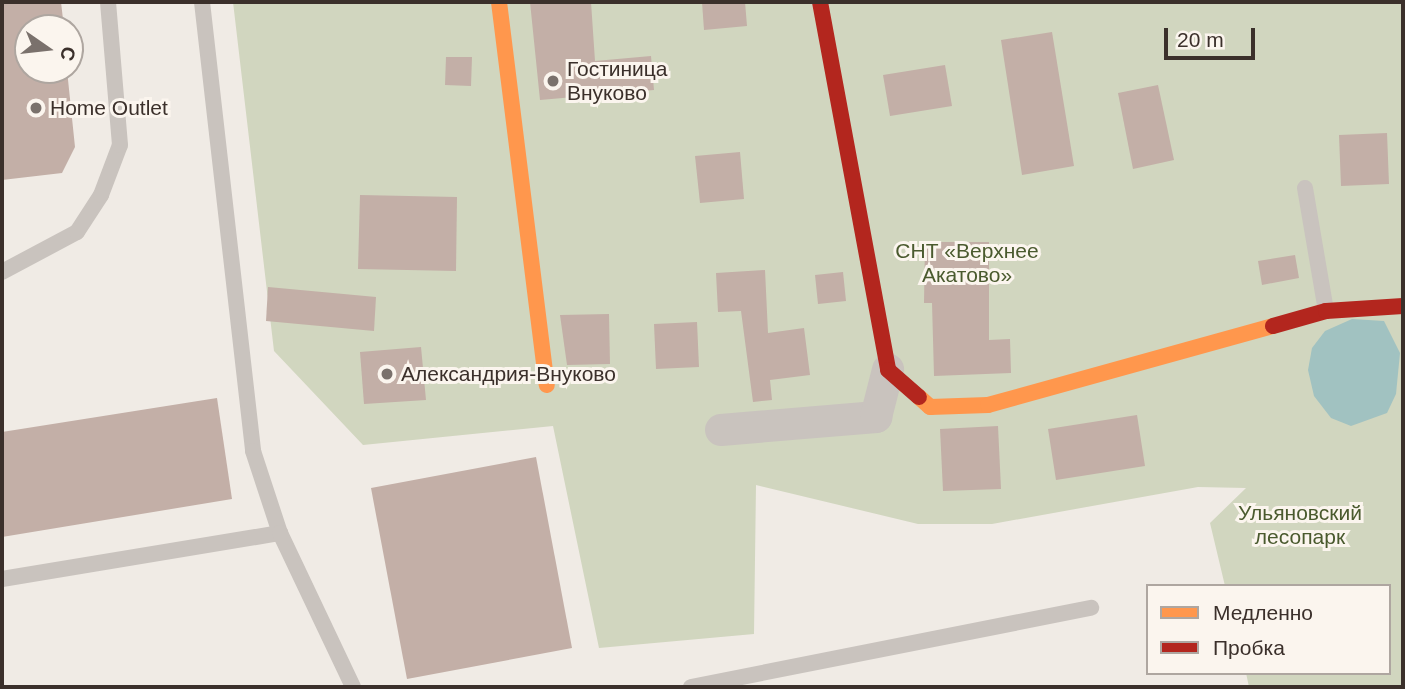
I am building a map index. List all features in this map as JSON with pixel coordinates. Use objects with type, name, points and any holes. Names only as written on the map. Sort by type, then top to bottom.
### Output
[{"type":"street","points":[[499,2],[547,385]]},
{"type":"street","points":[[721,430],[876,417],[888,370],[820,2]]},
{"type":"street","points":[[888,370],[930,407],[988,405],[1325,311],[1403,306]]},
{"type":"lane","points":[[2,272],[78,232],[101,195],[120,145],[108,2]]},
{"type":"lane","points":[[202,2],[253,451],[280,533],[354,687]]},
{"type":"lane","points":[[1305,188],[1325,311]]},
{"type":"lane","points":[[2,579],[280,533]]},
{"type":"lane","points":[[691,687],[1091,608]]},
{"type":"green space","name":"СНТ «Верхнее Акатово»","points":[[233,2],[1403,2],[1403,687],[1249,687],[1246,675],[1391,675],[1391,584],[1225,584],[1210,523],[1246,488],[1198,487],[992,524],[918,524],[756,485],[754,634],[599,648],[553,426],[363,445],[274,351]]},
{"type":"water","points":[[1352,319],[1384,321],[1400,353],[1396,394],[1387,413],[1351,426],[1331,418],[1314,396],[1308,370],[1312,348],[1325,331]]},
{"type":"building","name":"Home Outlet","points":[[2,2],[61,2],[62,14],[14,14],[14,84],[68,84],[75,147],[62,173],[2,180]]},
{"type":"building","points":[[530,2],[591,2],[595,61],[651,56],[654,90],[540,100]]},
{"type":"building","points":[[702,2],[745,2],[747,26],[704,30]]},
{"type":"building","points":[[1052,32],[1074,166],[1022,175],[1001,40]]},
{"type":"building","points":[[446,57],[472,57],[471,86],[445,85]]},
{"type":"building","points":[[945,65],[952,106],[890,116],[883,75]]},
{"type":"building","points":[[1158,85],[1174,160],[1133,169],[1118,93]]},
{"type":"building","points":[[1387,133],[1389,184],[1341,186],[1339,135]]},
{"type":"building","points":[[740,152],[744,199],[700,203],[695,156]]},
{"type":"building","points":[[360,195],[457,197],[456,271],[358,269]]},
{"type":"building","points":[[925,242],[989,242],[989,340],[1010,339],[1011,373],[934,376],[932,303],[924,303]]},
{"type":"building","points":[[1295,255],[1299,278],[1262,285],[1258,261]]},
{"type":"building","points":[[765,270],[768,333],[804,328],[810,375],[770,380],[772,400],[753,402],[741,311],[718,312],[716,273]]},
{"type":"building","points":[[843,272],[846,301],[818,304],[815,275]]},
{"type":"building","points":[[268,287],[376,297],[374,331],[266,321]]},
{"type":"building","points":[[609,314],[610,364],[567,365],[560,315]]},
{"type":"building","points":[[697,322],[699,367],[656,369],[654,324]]},
{"type":"building","points":[[421,347],[426,400],[364,404],[360,352]]},
{"type":"building","points":[[217,398],[232,499],[2,537],[2,432]]},
{"type":"building","points":[[1137,415],[1145,466],[1056,480],[1048,429]]},
{"type":"building","points":[[998,426],[1001,489],[943,491],[940,429]]},
{"type":"building","points":[[536,457],[572,648],[407,679],[371,488]]},
{"type":"traffic: slow","points":[[499,2],[547,385]]},
{"type":"traffic: slow","points":[[919,397],[930,407],[988,405],[1273,326]]},
{"type":"traffic: jam","points":[[820,2],[888,370],[919,397]]},
{"type":"traffic: jam","points":[[1273,326],[1326,311],[1403,306]]},
{"type":"place","name":"Гостиница Внуково","points":[[553,81]]},
{"type":"place","name":"Home Outlet","points":[[36,108]]},
{"type":"place","name":"Александрия-Внуково","points":[[387,374]]},
{"type":"park label","name":"Ульяновский лесопарк","points":[[1300,525]]}]
